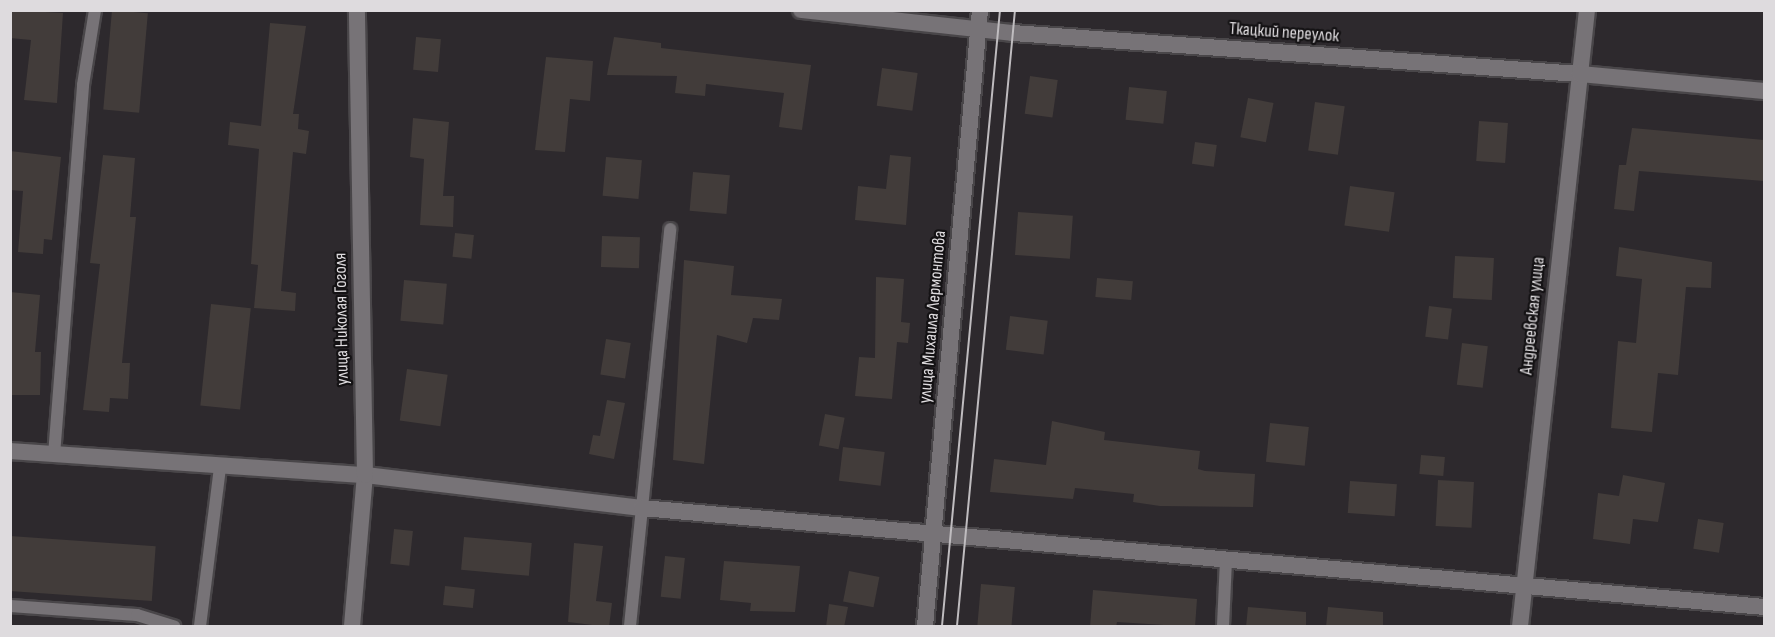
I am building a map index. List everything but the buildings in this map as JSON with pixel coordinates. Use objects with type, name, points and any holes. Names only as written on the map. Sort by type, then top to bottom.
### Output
[{"type":"street","name":"улица Николая Гоголя","points":[[352,627],[365,475],[357,10]]},
{"type":"street","name":"Ткацкий переулок","points":[[801,10],[978,30],[1580,74],[1764,91]]},
{"type":"street","name":"улица Михаила Лермонтова","points":[[925,627],[980,10]]},
{"type":"street","name":"Андреевская улица","points":[[1520,627],[1587,10]]},
{"type":"street","points":[[10,451],[219,467],[365,475],[642,508],[933,531],[1226,561],[1764,607]]},
{"type":"lane","points":[[54,455],[83,85],[95,10]]},
{"type":"lane","points":[[630,627],[670,229]]},
{"type":"lane","points":[[200,627],[219,467]]},
{"type":"lane","points":[[1223,627],[1226,561]]},
{"type":"lane","points":[[10,606],[137,615],[174,627]]},
{"type":"tram line","points":[[942,626],[1000,10]]},
{"type":"tram line","points":[[957,626],[1015,10]]}]
